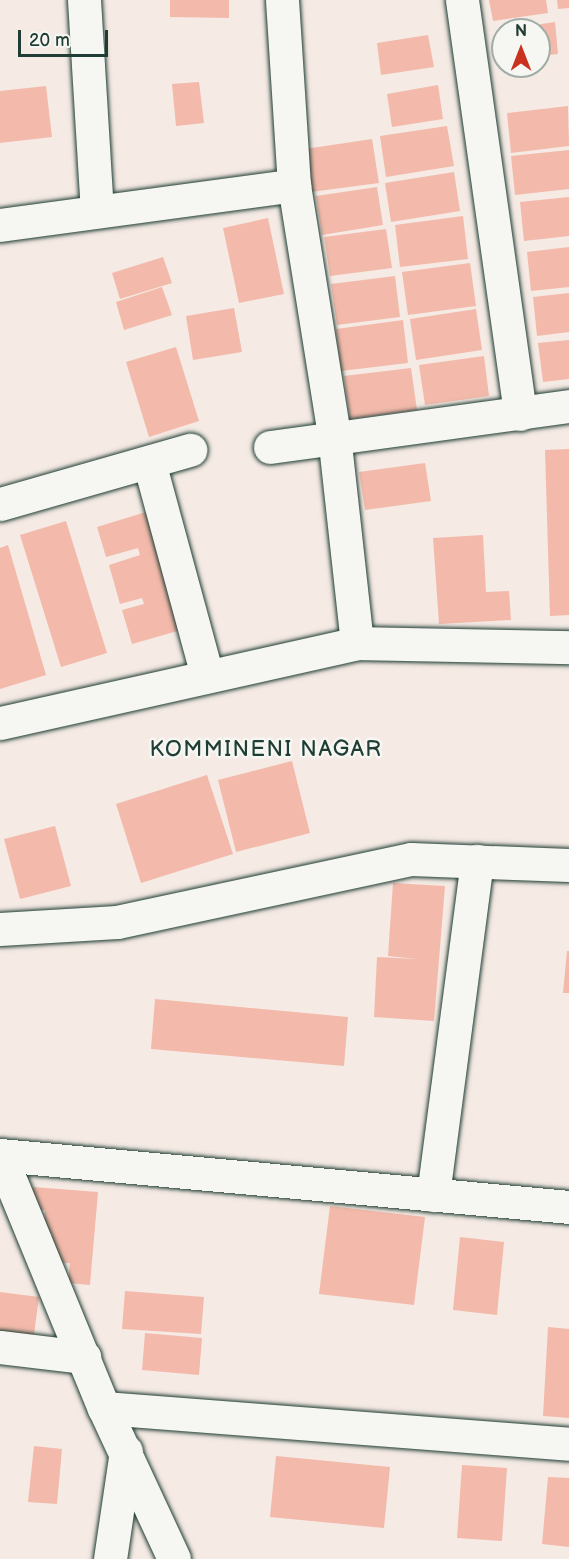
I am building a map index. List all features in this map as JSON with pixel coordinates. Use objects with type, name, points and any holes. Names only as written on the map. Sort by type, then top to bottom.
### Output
[{"type":"street","points":[[84,0],[97,211]]},
{"type":"street","points":[[282,0],[294,185],[334,435],[357,643]]},
{"type":"street","points":[[462,0],[520,414]]},
{"type":"street","points":[[0,225],[294,185]]},
{"type":"street","points":[[270,447],[334,435],[520,414],[569,406]]},
{"type":"street","points":[[0,504],[189,450]]},
{"type":"street","points":[[149,462],[207,676]]},
{"type":"street","points":[[0,723],[357,643],[569,647]]},
{"type":"street","points":[[0,929],[117,922],[411,859],[569,865]]},
{"type":"street","points":[[433,1195],[477,861]]},
{"type":"street","points":[[174,1559],[104,1408],[0,1155],[569,1207]]},
{"type":"street","points":[[0,1347],[84,1357]]},
{"type":"street","points":[[104,1408],[569,1444]]},
{"type":"street","points":[[110,1559],[126,1452]]},
{"type":"building","points":[[170,0],[229,0],[229,18],[170,17]]},
{"type":"building","points":[[489,0],[546,0],[548,13],[514,18],[492,18]]},
{"type":"building","points":[[557,0],[569,0],[569,8],[558,9]]},
{"type":"building","points":[[555,22],[558,54],[551,55],[551,23]]},
{"type":"building","points":[[428,35],[434,67],[381,75],[377,43]]},
{"type":"building","points":[[199,82],[204,123],[176,126],[172,84]]},
{"type":"building","points":[[438,85],[443,119],[392,127],[387,94]]},
{"type":"building","points":[[46,86],[52,137],[0,143],[0,91]]},
{"type":"building","points":[[568,106],[569,146],[511,153],[507,113]]},
{"type":"building","points":[[447,126],[454,166],[386,177],[380,136]]},
{"type":"building","points":[[372,139],[379,183],[311,192],[305,149]]},
{"type":"building","points":[[569,150],[569,189],[515,195],[511,156]]},
{"type":"building","points":[[454,172],[460,211],[391,222],[385,183]]},
{"type":"building","points":[[377,187],[383,225],[322,235],[316,196]]},
{"type":"building","points":[[569,197],[569,236],[524,241],[520,202]]},
{"type":"building","points":[[463,216],[468,259],[400,267],[395,225]]},
{"type":"building","points":[[268,218],[284,294],[239,303],[223,228]]},
{"type":"building","points":[[386,229],[392,268],[330,276],[324,237]]},
{"type":"building","points":[[569,247],[569,287],[531,291],[527,252]]},
{"type":"building","points":[[163,257],[172,283],[120,299],[112,273]]},
{"type":"building","points":[[470,263],[476,306],[408,315],[402,272]]},
{"type":"building","points":[[395,276],[400,317],[337,325],[331,284]]},
{"type":"building","points":[[162,287],[172,315],[124,330],[116,302]]},
{"type":"building","points":[[569,293],[569,332],[537,336],[533,297]]},
{"type":"building","points":[[234,308],[242,352],[193,360],[186,316]]},
{"type":"building","points":[[476,309],[482,350],[416,360],[410,319]]},
{"type":"building","points":[[403,320],[408,363],[341,371],[336,329]]},
{"type":"building","points":[[569,340],[569,379],[543,382],[538,343]]},
{"type":"building","points":[[176,347],[199,421],[149,437],[126,362]]},
{"type":"building","points":[[484,356],[489,396],[425,405],[419,365]]},
{"type":"building","points":[[411,368],[417,410],[350,419],[344,376]]},
{"type":"building","points":[[569,449],[569,615],[550,616],[545,450]]},
{"type":"building","points":[[425,463],[431,501],[365,510],[359,472]]},
{"type":"building","points":[[146,512],[181,630],[132,644],[122,610],[144,604],[142,598],[120,604],[109,565],[140,555],[138,548],[106,557],[97,527]]},
{"type":"building","points":[[66,521],[107,653],[61,667],[20,535]]},
{"type":"building","points":[[483,535],[486,592],[509,591],[511,620],[439,624],[433,538]]},
{"type":"building","points":[[8,545],[46,675],[0,689],[0,548]]},
{"type":"building","points":[[292,761],[310,833],[236,852],[218,780]]},
{"type":"building","points":[[207,775],[233,854],[141,883],[116,804]]},
{"type":"building","points":[[55,826],[71,886],[20,899],[4,839]]},
{"type":"building","points":[[393,883],[445,886],[434,1021],[374,1017],[377,957],[417,959],[388,956]]},
{"type":"building","points":[[567,951],[569,951],[569,993],[563,993]]},
{"type":"building","points":[[155,999],[348,1017],[344,1066],[151,1049]]},
{"type":"building","points":[[33,1187],[98,1192],[90,1285],[68,1283],[70,1263],[50,1262],[52,1233],[43,1232],[45,1210],[31,1209]]},
{"type":"building","points":[[330,1206],[425,1217],[414,1305],[319,1294]]},
{"type":"building","points":[[460,1237],[504,1242],[497,1315],[453,1310]]},
{"type":"building","points":[[125,1291],[204,1297],[201,1334],[122,1329]]},
{"type":"building","points":[[0,1292],[39,1297],[33,1342],[0,1338]]},
{"type":"building","points":[[548,1327],[569,1329],[569,1418],[543,1416]]},
{"type":"building","points":[[145,1333],[202,1338],[199,1375],[142,1370]]},
{"type":"building","points":[[34,1446],[62,1449],[57,1504],[28,1502]]},
{"type":"building","points":[[276,1456],[390,1467],[384,1528],[270,1517]]},
{"type":"building","points":[[462,1465],[507,1468],[502,1541],[457,1538]]},
{"type":"building","points":[[548,1477],[569,1478],[569,1547],[542,1544]]},
{"type":"district","name":"KOMMINENI NAGAR","points":[[266,750]]}]
